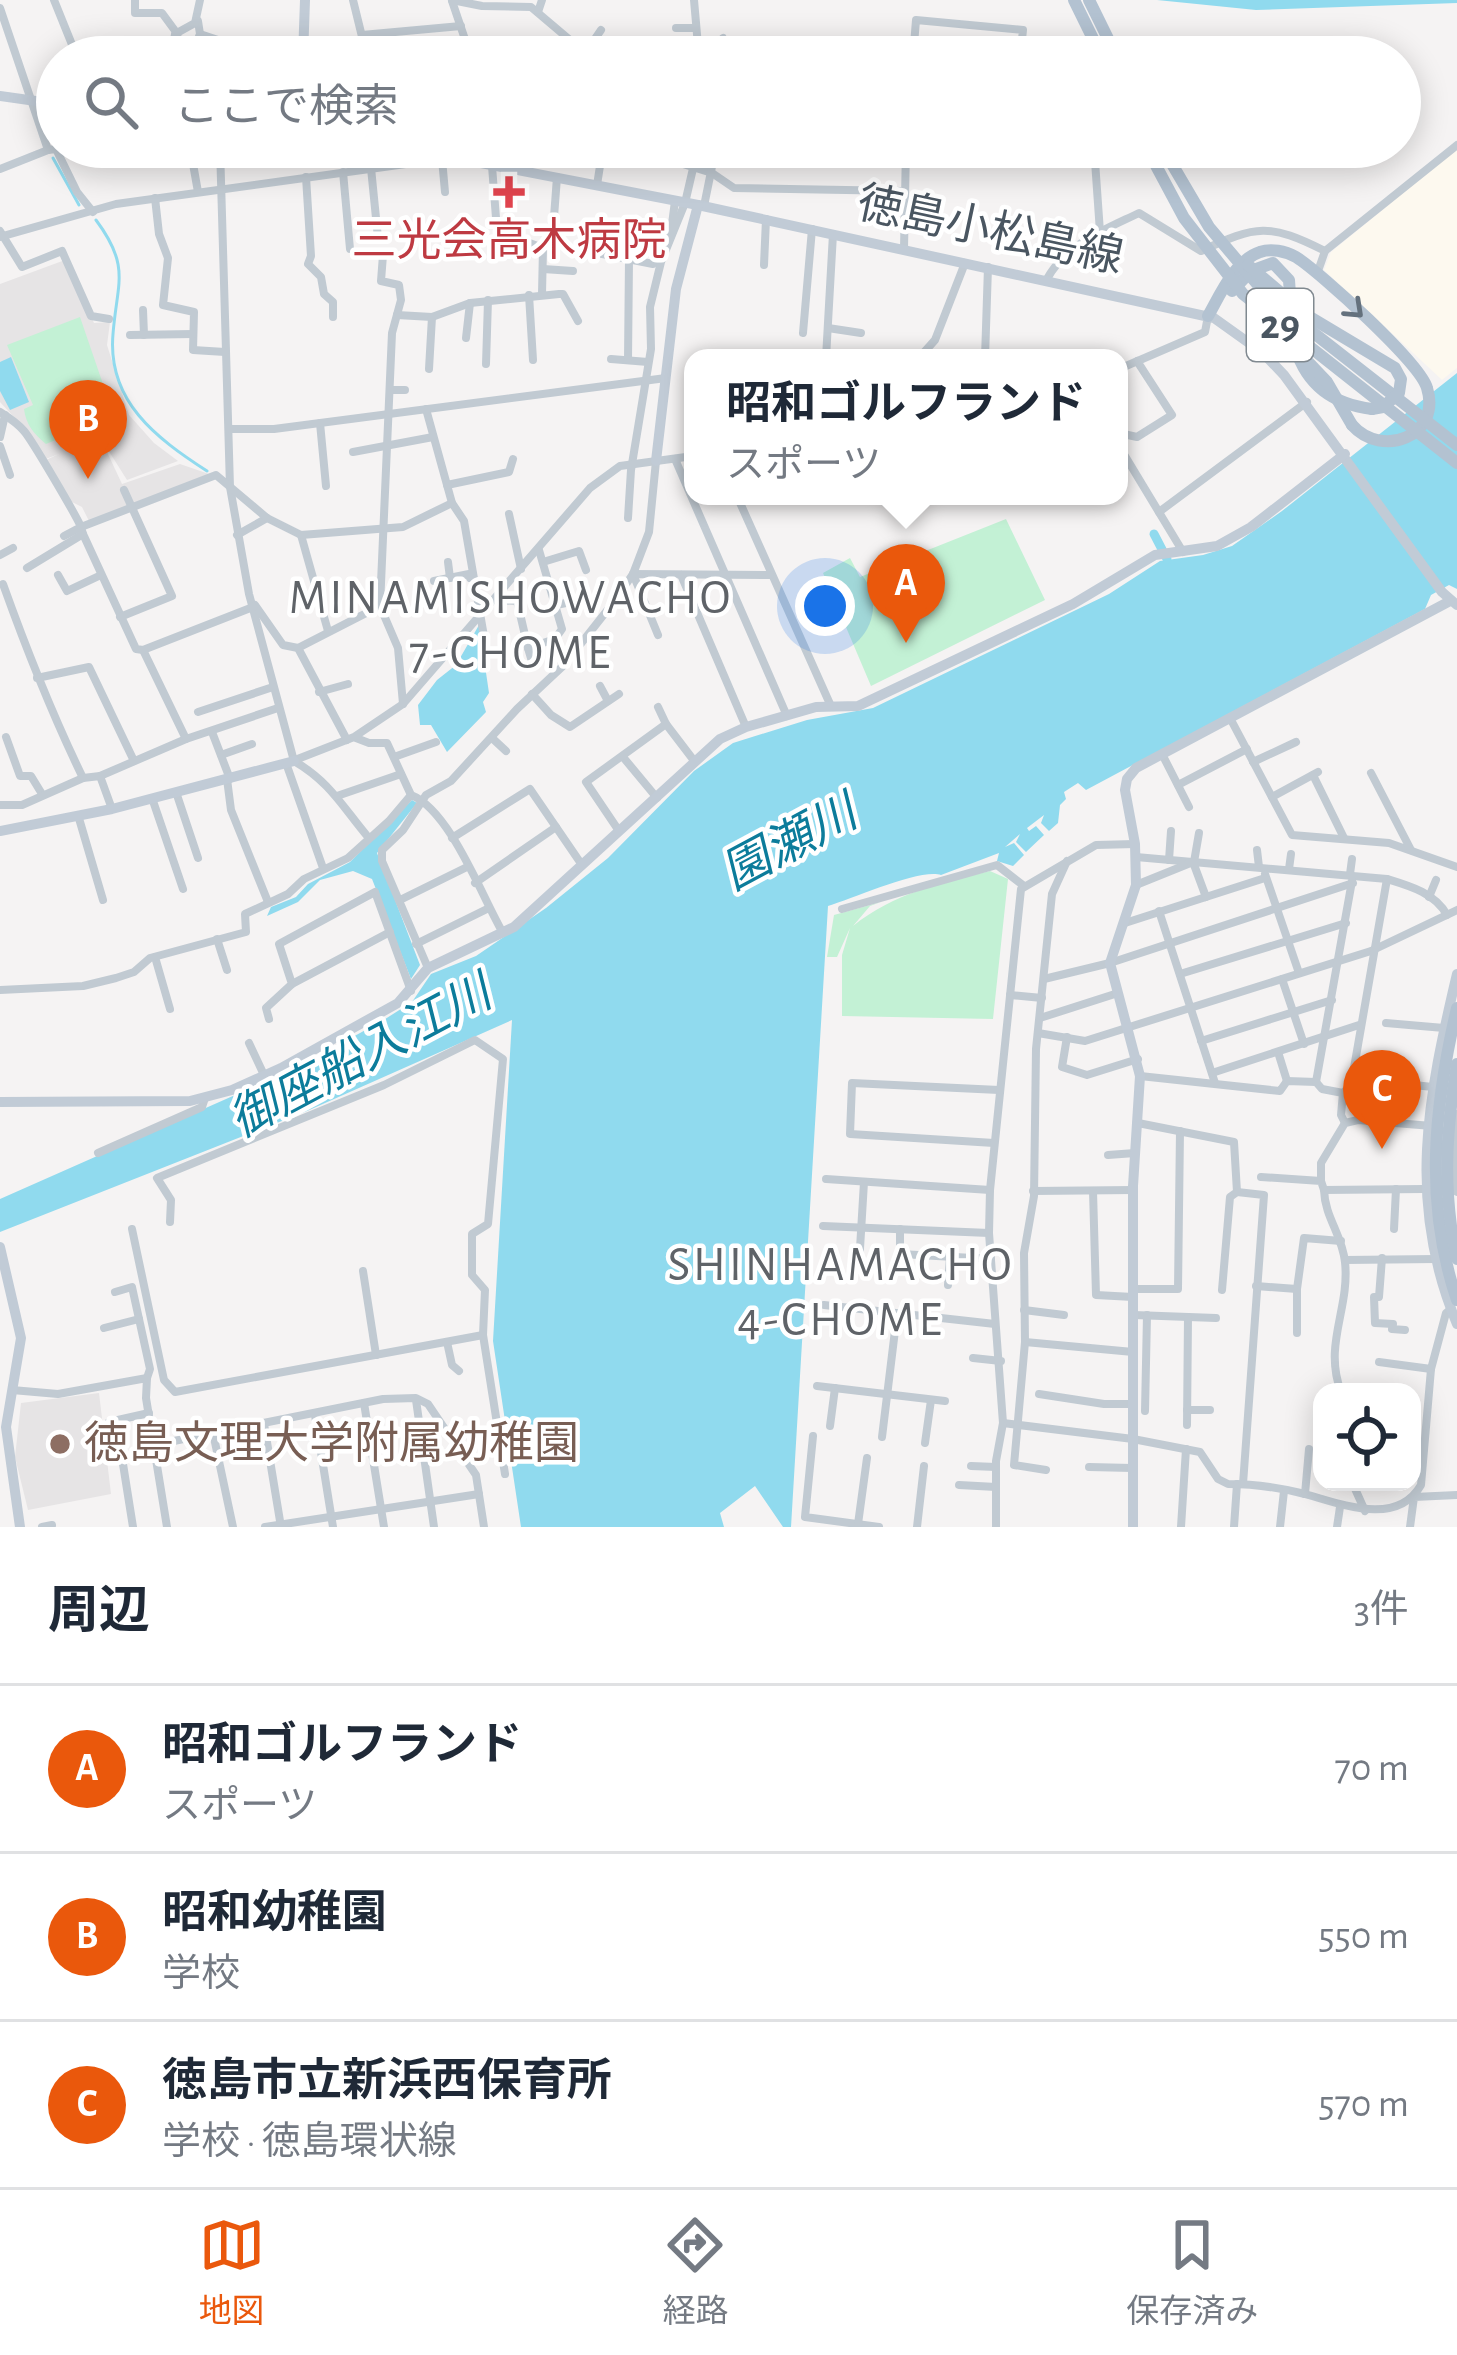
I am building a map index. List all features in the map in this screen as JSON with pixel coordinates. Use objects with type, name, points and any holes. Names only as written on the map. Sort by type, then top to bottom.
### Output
[{"type":"main road","points":[[1074,0],[1092,36]]},
{"type":"main road","points":[[1089,0],[1107,36]]},
{"type":"main road","name":"29","points":[[1157,168],[1184,218],[1244,294],[1457,463]]},
{"type":"main road","name":"29","points":[[1174,168],[1223,245],[1269,298],[1457,445]]},
{"type":"main road","points":[[1192,201],[1234,251],[1275,290],[1326,328],[1395,368],[1402,384],[1399,393],[1372,410],[1327,396],[1304,370],[1292,330],[1289,280],[1279,267],[1267,263],[1251,271],[1211,317]]},
{"type":"main road","points":[[1211,317],[1235,271],[1258,252],[1281,251],[1316,274],[1410,360],[1428,390],[1426,418],[1412,436],[1384,444],[1364,437],[1314,365],[1244,294]]},
{"type":"main road","points":[[1454,1305],[1435,1176],[1440,1094],[1457,1008]]},
{"type":"main road","points":[[1457,1064],[1446,1177],[1457,1259]]},
{"type":"street","points":[[54,0],[69,36]]},
{"type":"street","points":[[135,0],[135,13],[162,13],[178,36]]},
{"type":"street","points":[[200,0],[197,18],[200,34],[206,36]]},
{"type":"street","points":[[304,36],[305,0]]},
{"type":"street","points":[[353,0],[362,35],[461,26]]},
{"type":"street","points":[[452,0],[531,7],[567,36]]},
{"type":"street","points":[[452,0],[464,36]]},
{"type":"street","points":[[538,12],[542,0]]},
{"type":"street","points":[[694,0],[697,36]]},
{"type":"street","points":[[0,8],[36,110]]},
{"type":"street","points":[[176,34],[197,18]]},
{"type":"street","points":[[915,36],[916,20],[1023,30],[1022,36]]},
{"type":"street","points":[[676,28],[695,28]]},
{"type":"street","points":[[597,36],[601,29]]},
{"type":"street","points":[[0,96],[36,100]]},
{"type":"street","points":[[1316,274],[1325,251],[1457,145]]},
{"type":"street","points":[[0,169],[36,155]]},
{"type":"street","points":[[65,168],[93,212]]},
{"type":"street","points":[[194,168],[198,192]]},
{"type":"street","points":[[222,168],[230,487],[236,535],[290,762],[323,868]]},
{"type":"street","points":[[109,319],[91,316],[62,251],[22,267],[1,234],[155,198],[371,168],[378,238]]},
{"type":"street","points":[[446,192],[448,168]]},
{"type":"street","points":[[491,168],[497,231],[543,248]]},
{"type":"street","name":"徳島小松島線","points":[[508,168],[833,233],[1211,317],[1264,353],[1307,403],[1450,599]]},
{"type":"street","points":[[597,185],[600,168]]},
{"type":"street","points":[[427,969],[381,851],[403,830],[423,800],[451,781],[578,649],[633,574],[652,518],[694,168]]},
{"type":"street","points":[[699,168],[734,188],[755,191],[902,191]]},
{"type":"street","points":[[628,518],[648,362],[650,307],[661,262],[713,168]]},
{"type":"street","points":[[904,168],[904,249]]},
{"type":"street","points":[[1095,168],[1100,232]]},
{"type":"street","points":[[343,172],[350,249]]},
{"type":"street","points":[[306,177],[308,265],[322,277],[324,294],[333,302],[333,317]]},
{"type":"street","points":[[542,294],[543,248],[554,217],[557,177]]},
{"type":"street","points":[[155,198],[159,234],[168,258],[163,305],[194,313],[193,350],[225,352]]},
{"type":"street","points":[[587,251],[653,264],[671,224],[691,204]]},
{"type":"street","points":[[1047,279],[1055,263],[1138,213],[1201,251],[1232,236],[1271,228],[1325,251]]},
{"type":"street","points":[[764,265],[766,220]]},
{"type":"street","points":[[803,334],[812,229]]},
{"type":"street","points":[[826,349],[833,233]]},
{"type":"street","points":[[383,255],[381,281],[399,285],[392,333],[380,606],[398,648],[403,704]]},
{"type":"street","points":[[628,360],[629,259]]},
{"type":"street","points":[[926,349],[965,262]]},
{"type":"street","points":[[986,349],[988,267]]},
{"type":"street","points":[[543,268],[573,271]]},
{"type":"street","points":[[397,315],[432,316],[470,303],[563,294],[578,321]]},
{"type":"street","points":[[529,295],[533,360]]},
{"type":"street","points":[[486,364],[488,300]]},
{"type":"street","points":[[466,338],[470,303]]},
{"type":"street","points":[[143,310],[145,335]]},
{"type":"street","points":[[429,369],[432,316]]},
{"type":"street","points":[[1128,365],[1205,332],[1211,317]]},
{"type":"street","points":[[827,328],[861,332]]},
{"type":"street","points":[[130,335],[193,334]]},
{"type":"street","points":[[611,359],[648,362]]},
{"type":"street","points":[[1128,435],[1137,437],[1172,416],[1137,361]]},
{"type":"street","points":[[229,429],[274,429],[668,377]]},
{"type":"street","points":[[389,390],[404,390]]},
{"type":"street","points":[[1160,512],[1307,403]]},
{"type":"street","points":[[426,409],[452,503],[464,521],[486,648]]},
{"type":"street","points":[[2,415],[0,442],[10,475]]},
{"type":"street","points":[[2,415],[26,433],[82,531],[136,649],[252,603]]},
{"type":"street","points":[[320,423],[326,486]]},
{"type":"street","points":[[353,452],[433,437]]},
{"type":"street","points":[[0,1102],[168,1102],[205,1098],[264,1075],[398,1003],[427,969],[503,933],[720,739],[830,704],[858,706],[1073,604],[1155,555],[1217,546],[1346,456]]},
{"type":"street","points":[[0,831],[229,779],[351,738],[403,704],[602,476],[634,464],[684,458]]},
{"type":"street","points":[[448,485],[509,472],[513,459]]},
{"type":"street","points":[[675,459],[684,479]]},
{"type":"street","points":[[1128,460],[1178,552]]},
{"type":"street","points":[[64,536],[216,475],[267,518],[302,535],[386,530],[452,503]]},
{"type":"street","points":[[119,617],[172,596],[124,490]]},
{"type":"street","points":[[696,505],[788,716]]},
{"type":"street","points":[[741,505],[830,704]]},
{"type":"street","points":[[509,514],[521,569]]},
{"type":"street","points":[[236,535],[267,518]]},
{"type":"street","points":[[27,568],[82,531]]},
{"type":"street","points":[[302,535],[328,631]]},
{"type":"street","points":[[0,555],[13,548]]},
{"type":"street","points":[[528,648],[555,640],[562,629],[539,549]]},
{"type":"street","points":[[543,562],[579,550],[586,570]]},
{"type":"street","points":[[448,562],[450,578]]},
{"type":"street","points":[[58,574],[67,591],[100,574]]},
{"type":"street","points":[[434,581],[469,574],[480,617]]},
{"type":"street","points":[[633,574],[770,575]]},
{"type":"street","points":[[633,574],[658,635]]},
{"type":"street","points":[[681,575],[746,727]]},
{"type":"street","points":[[3,584],[37,678],[83,778]]},
{"type":"street","points":[[1145,1411],[1132,1190],[1140,1076],[1110,963],[1136,885],[1127,779],[1136,768],[1450,599]]},
{"type":"street","points":[[496,600],[517,601],[533,664]]},
{"type":"street","points":[[556,605],[576,601]]},
{"type":"street","points":[[252,603],[284,645],[298,648],[380,606]]},
{"type":"street","points":[[298,648],[319,692],[351,738],[387,742],[411,795],[423,800],[452,838],[503,933]]},
{"type":"street","points":[[143,650],[186,739]]},
{"type":"street","points":[[37,678],[89,668],[134,761]]},
{"type":"street","points":[[319,692],[348,684]]},
{"type":"street","points":[[600,686],[608,701]]},
{"type":"street","points":[[198,712],[273,688]]},
{"type":"street","points":[[532,694],[570,727],[619,694]]},
{"type":"street","points":[[658,707],[695,762]]},
{"type":"street","points":[[0,805],[22,805],[83,778],[100,776],[186,739],[278,708]]},
{"type":"street","points":[[1230,718],[1292,835],[1389,843],[1457,867]]},
{"type":"street","points":[[620,832],[586,782],[666,724]]},
{"type":"street","points":[[212,732],[229,779],[231,810],[268,902]]},
{"type":"street","points":[[6,737],[20,776],[31,776],[42,794]]},
{"type":"street","points":[[492,738],[506,751]]},
{"type":"street","points":[[394,758],[436,742]]},
{"type":"street","points":[[1253,762],[1296,742]]},
{"type":"street","points":[[221,755],[252,744]]},
{"type":"street","points":[[1178,784],[1247,749]]},
{"type":"street","points":[[1162,754],[1189,807]]},
{"type":"street","points":[[623,758],[658,799]]},
{"type":"street","points":[[290,762],[320,776],[368,837]]},
{"type":"street","points":[[1371,773],[1411,850]]},
{"type":"street","points":[[338,796],[401,774]]},
{"type":"street","points":[[1272,797],[1315,774],[1344,839]]},
{"type":"street","points":[[100,776],[112,808]]},
{"type":"street","points":[[452,838],[530,789],[583,866]]},
{"type":"street","points":[[176,792],[198,858]]},
{"type":"street","points":[[0,990],[83,986],[134,971],[155,957],[246,932],[245,914],[348,858],[411,795]]},
{"type":"street","points":[[152,798],[183,889]]},
{"type":"street","points":[[78,815],[103,900]]},
{"type":"street","points":[[475,883],[556,827]]},
{"type":"street","points":[[1169,860],[1172,832]]},
{"type":"street","points":[[1198,832],[1194,862],[1205,897]]},
{"type":"street","points":[[996,1527],[996,1467],[1003,1423],[990,1190],[1021,889],[1096,845],[1169,860],[1387,878],[1418,888],[1447,915]]},
{"type":"street","points":[[1257,850],[1299,974]]},
{"type":"street","points":[[1289,869],[1291,854]]},
{"type":"street","points":[[1343,1093],[1322,1090],[1316,1082],[1340,961],[1352,859]]},
{"type":"street","points":[[1046,1470],[1014,1465],[1025,1342],[1024,1252],[1033,1191],[1038,1033],[1052,895],[1066,861]]},
{"type":"street","points":[[1136,885],[1194,862]]},
{"type":"street","points":[[842,909],[997,865],[1024,886]]},
{"type":"street","points":[[400,900],[467,867]]},
{"type":"street","points":[[1123,923],[1205,897],[1262,870]]},
{"type":"street","points":[[1044,979],[1110,963],[1276,909],[1351,877]]},
{"type":"street","points":[[1346,1123],[1341,1114],[1343,1093],[1352,1085],[1371,951],[1387,878]]},
{"type":"street","points":[[1429,897],[1436,880]]},
{"type":"street","points":[[292,984],[279,944],[375,892],[412,989]]},
{"type":"street","points":[[416,944],[489,908]]},
{"type":"street","points":[[1038,1033],[1085,1041],[1371,951],[1457,910]]},
{"type":"street","points":[[1160,911],[1213,1078]]},
{"type":"street","points":[[1180,974],[1346,922]]},
{"type":"street","points":[[269,1019],[266,1008],[292,984],[390,932]]},
{"type":"street","points":[[217,939],[226,970]]},
{"type":"street","points":[[155,957],[170,1009]]},
{"type":"street","points":[[1457,974],[1426,1125],[1424,1189],[1436,1259],[1457,1324]]},
{"type":"street","points":[[1282,979],[1304,1044]]},
{"type":"street","points":[[1040,1018],[1119,993]]},
{"type":"street","points":[[1010,994],[1042,998]]},
{"type":"street","points":[[1201,1041],[1333,1000]]},
{"type":"street","points":[[1386,1023],[1449,1026]]},
{"type":"street","points":[[1213,1078],[1359,1024]]},
{"type":"street","points":[[1067,1037],[1063,1067],[1087,1075],[1138,1059]]},
{"type":"street","points":[[170,1222],[171,1200],[158,1178],[385,1084],[476,1040],[503,1059],[488,1224],[472,1234],[472,1275],[485,1290],[483,1335],[505,1474]]},
{"type":"street","points":[[250,1042],[264,1075]]},
{"type":"street","points":[[1278,1052],[1287,1081]]},
{"type":"street","points":[[1436,1073],[1457,1078]]},
{"type":"street","points":[[1140,1076],[1213,1078],[1280,1090],[1287,1081]]},
{"type":"street","points":[[1287,1081],[1316,1082]]},
{"type":"street","points":[[1374,1081],[1433,1087]]},
{"type":"street","points":[[994,1143],[850,1134],[852,1083],[999,1090]]},
{"type":"street","points":[[98,1153],[202,1106],[205,1098]]},
{"type":"street","points":[[1457,1114],[1457,1192]]},
{"type":"street","points":[[1339,1383],[1335,1324],[1345,1306],[1345,1260],[1326,1214],[1321,1163],[1346,1123],[1358,1120],[1456,1129]]},
{"type":"street","points":[[1138,1123],[1234,1142],[1237,1192]]},
{"type":"street","points":[[1093,1191],[1096,1295],[1178,1289],[1180,1131]]},
{"type":"street","points":[[1108,1155],[1135,1153]]},
{"type":"street","points":[[1425,1162],[1456,1164]]},
{"type":"street","points":[[1262,1177],[1322,1186],[1424,1189]]},
{"type":"street","points":[[826,1179],[990,1190]]},
{"type":"street","points":[[859,1264],[864,1182]]},
{"type":"street","points":[[1033,1191],[1132,1190]]},
{"type":"street","points":[[1394,1228],[1396,1190]]},
{"type":"street","points":[[1222,1290],[1230,1197],[1237,1192],[1264,1195],[1234,1527]]},
{"type":"street","points":[[1429,1226],[1457,1222]]},
{"type":"street","points":[[823,1226],[989,1233]]},
{"type":"street","points":[[132,1228],[164,1380],[172,1391],[483,1335]]},
{"type":"street","points":[[900,1229],[900,1254],[991,1259]]},
{"type":"street","points":[[1297,1333],[1304,1238],[1341,1241]]},
{"type":"street","points":[[0,1249],[20,1337],[4,1452],[20,1527]]},
{"type":"street","points":[[948,1285],[950,1256]]},
{"type":"street","points":[[1382,1258],[1379,1297],[1374,1297],[1375,1323],[1405,1330]]},
{"type":"street","points":[[1345,1260],[1436,1259]]},
{"type":"street","points":[[363,1271],[376,1355]]},
{"type":"street","points":[[1256,1286],[1297,1289]]},
{"type":"street","points":[[115,1292],[132,1287],[150,1369],[149,1413],[166,1527]]},
{"type":"street","points":[[824,1305],[995,1324]]},
{"type":"street","points":[[1410,1527],[1414,1497],[1421,1485],[1431,1369],[1446,1313],[1454,1305]]},
{"type":"street","points":[[1024,1310],[1064,1315]]},
{"type":"street","points":[[882,1437],[897,1313]]},
{"type":"street","points":[[1140,1315],[1216,1318]]},
{"type":"street","points":[[1133,1527],[1133,1352],[1140,1315]]},
{"type":"street","points":[[1187,1426],[1188,1317]]},
{"type":"street","points":[[104,1328],[139,1319]]},
{"type":"street","points":[[447,1342],[452,1365],[459,1371]]},
{"type":"street","points":[[1025,1342],[1133,1352]]},
{"type":"street","points":[[973,1358],[1001,1361]]},
{"type":"street","points":[[1379,1362],[1431,1369]]},
{"type":"street","points":[[12,1390],[58,1394],[147,1378]]},
{"type":"street","points":[[817,1386],[945,1401]]},
{"type":"street","points":[[830,1426],[835,1388]]},
{"type":"street","points":[[1040,1394],[1133,1404]]},
{"type":"street","points":[[154,1445],[364,1403],[416,1398],[428,1404],[476,1475],[484,1527]]},
{"type":"street","points":[[416,1398],[434,1527]]},
{"type":"street","points":[[925,1443],[931,1400]]},
{"type":"street","points":[[364,1403],[384,1527]]},
{"type":"street","points":[[1187,1410],[1210,1410]]},
{"type":"street","points":[[133,1527],[112,1421],[149,1413]]},
{"type":"street","points":[[315,1414],[332,1522]]},
{"type":"street","points":[[1003,1423],[1186,1449],[1205,1456],[1218,1479],[1305,1494],[1340,1508],[1365,1511],[1414,1497],[1457,1496]]},
{"type":"street","points":[[264,1424],[281,1526]]},
{"type":"street","points":[[213,1433],[233,1527]]},
{"type":"street","points":[[813,1436],[806,1517],[879,1527]]},
{"type":"street","points":[[1181,1527],[1186,1449]]},
{"type":"street","points":[[1305,1494],[1309,1449]]},
{"type":"street","points":[[862,1525],[867,1458]]},
{"type":"street","points":[[917,1527],[925,1466]]},
{"type":"street","points":[[971,1466],[996,1467]]},
{"type":"street","points":[[1089,1467],[1132,1468]]},
{"type":"street","points":[[958,1485],[996,1487]]},
{"type":"street","points":[[1280,1527],[1283,1491]]},
{"type":"street","points":[[1347,1497],[1350,1491]]},
{"type":"street","points":[[1356,1491],[1365,1511]]},
{"type":"street","points":[[265,1527],[332,1522],[478,1494]]},
{"type":"street","points":[[1337,1527],[1340,1508]]},
{"type":"street","points":[[42,1527],[52,1526]]},
{"type":"shaded area","points":[[1457,149],[1457,368],[1442,380],[1324,270],[1331,252]]},
{"type":"shaded area","points":[[65,260],[94,323],[110,322],[107,345],[129,415],[178,461],[127,480],[100,437],[122,484],[180,464],[209,474],[89,521],[82,507],[68,500],[46,460],[59,454],[43,460],[26,430],[0,402],[0,284]]},
{"type":"shaded area","name":"徳島文理大学附属幼稚園","points":[[99,1393],[111,1494],[28,1510],[15,1457],[21,1403]]},
{"type":"green space","points":[[80,317],[104,387],[121,413],[46,444],[27,420],[24,409],[33,405],[7,345]]},
{"type":"green space","points":[[1006,519],[1045,600],[871,686],[823,573],[850,558],[860,577]]},
{"type":"green space","points":[[990,871],[1008,879],[993,1019],[842,1016],[842,955],[850,928],[837,957],[827,957],[834,915],[881,902],[870,906],[853,926],[901,897]]},
{"type":"water","points":[[1157,0],[1457,0],[1457,3],[1256,10]]},
{"type":"water","points":[[11,357],[29,402],[10,410],[0,391],[0,362]]},
{"type":"water","points":[[1457,373],[1457,589],[1449,585],[1431,595],[1425,609],[1086,790],[1078,783],[1064,792],[1058,823],[1049,831],[1041,823],[1044,815],[1027,828],[1036,826],[1044,835],[1026,852],[1016,842],[1020,834],[1005,847],[1014,843],[1024,855],[1013,866],[997,861],[999,853],[941,875],[903,880],[828,906],[791,1527],[783,1527],[755,1486],[720,1513],[724,1527],[521,1527],[493,1341],[512,1020],[307,1111],[0,1232],[0,1199],[294,1069],[412,1002],[431,974],[476,956],[608,858],[694,771],[733,743],[807,720],[873,708],[1109,594],[1160,561],[1232,546]]},
{"type":"water","points":[[479,625],[489,693],[483,702],[486,712],[447,752],[431,725],[420,725],[418,705],[456,665]]},
{"type":"water","points":[[412,800],[417,803],[377,853],[420,965],[411,979],[372,879],[353,871],[320,880],[298,902],[267,916],[271,907],[296,897],[308,884],[350,862]]},
{"type":"waterway","points":[[59,168],[79,205]]},
{"type":"waterway","points":[[96,220],[118,263],[113,334],[118,379],[153,431],[207,471]]},
{"type":"waterway","points":[[1154,534],[1167,559]]},
{"type":"place","name":"三光会高木病院","points":[[509,192]]},
{"type":"place","name":"昭和幼稚園","points":[[88,479]]},
{"type":"place","name":"昭和ゴルフランド","points":[[906,643]]},
{"type":"place","name":"徳島市立新浜西保育所","points":[[1382,1149]]},
{"type":"place","name":"徳島文理大学附属幼稚園","points":[[60,1444]]},
{"type":"district","name":"MINAMISHOWACHO 7-CHOME","points":[[511,626]]},
{"type":"district","name":"SHINHAMACHO 4-CHOME","points":[[841,1294]]},
{"type":"water label","name":"園瀬川","points":[[790,844]]},
{"type":"water label","name":"御座船入江川","points":[[361,1058]]}]
